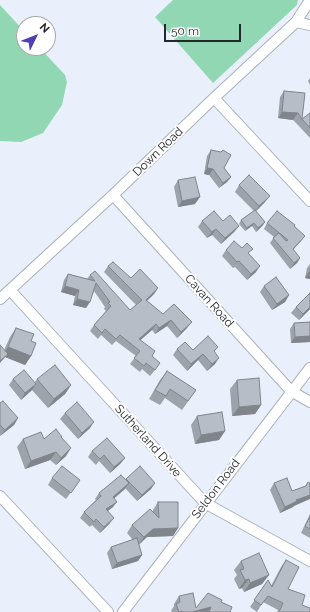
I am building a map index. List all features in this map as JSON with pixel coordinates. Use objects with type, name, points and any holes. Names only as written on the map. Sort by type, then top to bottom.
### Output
[{"type":"street","name":"Down Road","points":[[0,299],[113,195],[296,22],[310,0]]},
{"type":"street","points":[[296,22],[310,26]]},
{"type":"street","points":[[214,98],[310,200]]},
{"type":"street","name":"Cavan Road","points":[[113,195],[291,391],[310,402]]},
{"type":"street","name":"Sutherland Drive","points":[[10,290],[205,503],[310,561]]},
{"type":"street","name":"Seldon Road","points":[[122,612],[310,368]]},
{"type":"street","points":[[0,496],[108,612]]},
{"type":"green space","points":[[173,0],[298,0],[297,5],[213,83],[155,17]]},
{"type":"green space","points":[[0,5],[16,22],[16,56],[47,56],[65,75],[67,82],[62,105],[43,133],[21,142],[0,141]]},
{"type":"building","points":[[284,91],[305,93],[302,119],[298,113],[282,112]]},
{"type":"building","points":[[310,113],[310,128],[302,119]]},
{"type":"building","points":[[211,150],[221,152],[223,150],[231,155],[224,168],[231,177],[223,183],[213,169],[207,168]]},
{"type":"building","points":[[249,175],[270,196],[259,206],[239,185]]},
{"type":"building","points":[[195,177],[200,197],[182,201],[178,180]]},
{"type":"building","points":[[255,210],[265,222],[258,228],[254,223],[247,228],[241,220]]},
{"type":"building","points":[[214,211],[223,221],[230,215],[239,226],[225,238],[216,229],[212,232],[202,221]]},
{"type":"building","points":[[277,211],[295,225],[294,226],[305,236],[293,249],[300,258],[294,263],[273,238],[279,233],[286,241],[288,240],[267,223]]},
{"type":"building","points":[[234,241],[242,248],[247,243],[253,249],[248,253],[260,266],[251,274],[226,250]]},
{"type":"building","points":[[113,262],[131,278],[140,269],[158,288],[146,300],[163,314],[174,304],[192,322],[181,332],[171,320],[159,328],[156,324],[139,339],[155,351],[152,356],[160,363],[155,370],[146,363],[144,366],[134,358],[140,351],[120,335],[116,339],[105,329],[102,333],[94,325],[111,306],[108,303],[110,302],[96,283],[90,302],[77,299],[79,290],[65,286],[68,274],[95,281],[90,275],[95,271],[130,310],[142,300],[108,266]]},
{"type":"building","points":[[276,277],[289,295],[277,304],[264,286]]},
{"type":"building","points":[[310,293],[310,307],[303,314],[296,307]]},
{"type":"building","points":[[310,322],[310,336],[295,337],[294,323]]},
{"type":"building","points":[[16,328],[34,334],[31,341],[36,343],[31,356],[8,347]]},
{"type":"building","points":[[208,336],[218,347],[214,351],[219,358],[212,364],[203,354],[191,364],[177,349],[185,342],[193,350]]},
{"type":"building","points":[[0,345],[8,354],[0,361]]},
{"type":"building","points":[[55,365],[71,385],[54,399],[37,379]]},
{"type":"building","points":[[24,370],[36,384],[25,393],[13,379]]},
{"type":"building","points":[[167,371],[196,390],[188,401],[170,389],[166,396],[155,390]]},
{"type":"building","points":[[259,378],[261,405],[239,407],[237,380]]},
{"type":"building","points":[[3,401],[18,418],[5,430],[0,425],[0,403]]},
{"type":"building","points":[[77,402],[94,422],[82,433],[65,413]]},
{"type":"building","points":[[222,412],[225,431],[201,435],[197,416]]},
{"type":"building","points":[[56,429],[71,448],[61,458],[56,452],[31,461],[23,439],[41,432],[44,439]]},
{"type":"building","points":[[107,438],[125,458],[114,467],[104,455],[100,459],[92,451]]},
{"type":"building","points":[[62,466],[80,480],[71,493],[52,478]]},
{"type":"building","points":[[140,466],[155,483],[142,495],[126,479]]},
{"type":"building","points":[[121,475],[129,483],[113,497],[117,502],[106,509],[114,518],[104,527],[96,519],[94,522],[84,512],[101,496],[99,493]]},
{"type":"building","points":[[287,478],[292,491],[306,486],[308,482],[310,483],[310,495],[296,500],[297,501],[285,507],[274,483]]},
{"type":"building","points":[[158,502],[178,502],[178,528],[153,529],[144,537],[132,525],[150,509],[159,518]]},
{"type":"building","points":[[310,517],[310,529],[305,526]]},
{"type":"building","points":[[137,538],[142,555],[117,563],[111,547]]},
{"type":"building","points":[[259,553],[269,575],[250,583],[249,579],[245,580],[240,570],[244,569],[241,561]]},
{"type":"building","points":[[286,560],[299,567],[288,589],[305,595],[302,605],[310,608],[310,612],[279,612],[283,603],[268,596],[261,605],[254,600],[268,580],[272,587]]},
{"type":"building","points":[[193,593],[196,608],[208,593],[222,600],[221,602],[232,607],[230,612],[209,612],[211,607],[192,612],[179,612],[176,604],[180,602],[179,596]]}]
